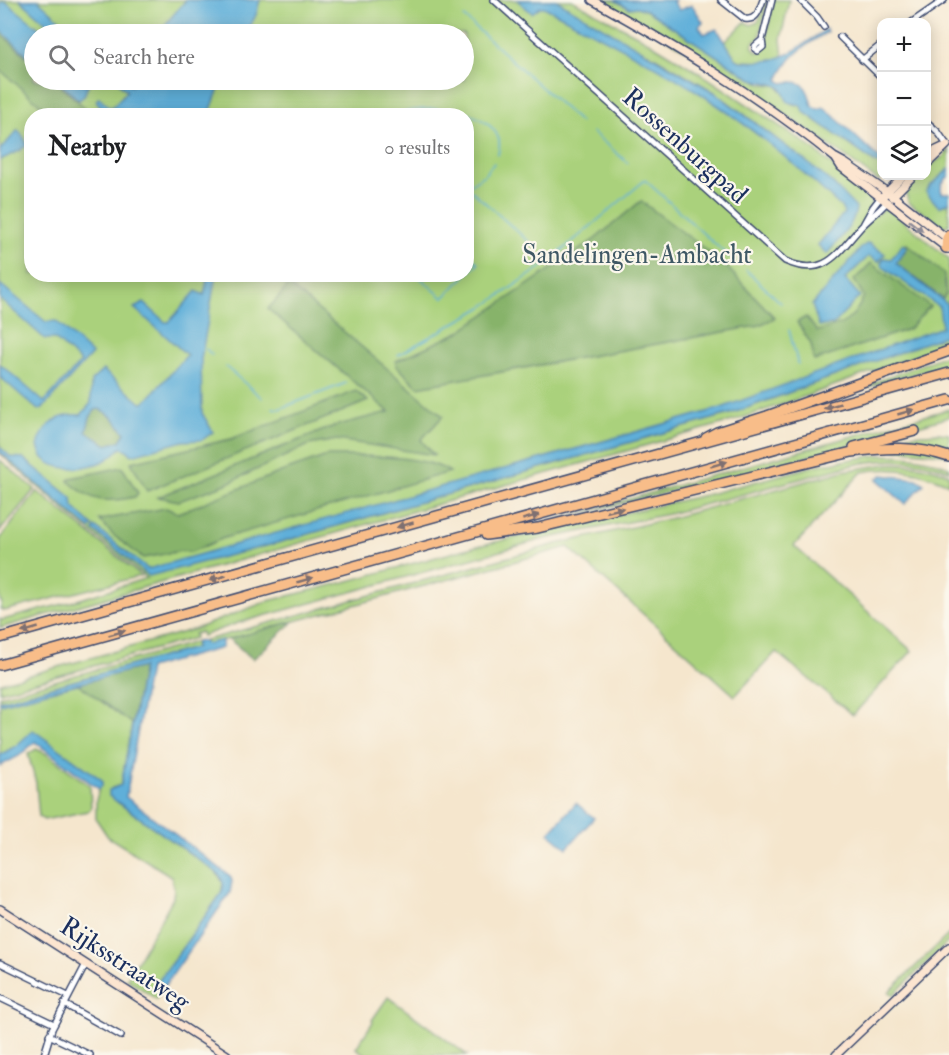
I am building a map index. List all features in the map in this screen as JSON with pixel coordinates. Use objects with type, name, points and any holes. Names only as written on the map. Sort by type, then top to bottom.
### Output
[{"type":"highway","points":[[696,444],[717,432],[949,351]]},
{"type":"highway","points":[[0,638],[949,373]]},
{"type":"highway","points":[[0,665],[949,399]]},
{"type":"highway","points":[[787,467],[851,447],[915,431]]},
{"type":"highway","points":[[454,539],[538,528],[852,452],[886,448],[919,449],[949,457]]},
{"type":"main road","points":[[592,0],[723,76],[781,116],[834,157],[890,194],[948,243]]},
{"type":"main road","points":[[931,153],[948,145]]},
{"type":"main road","points":[[931,161],[948,145]]},
{"type":"main road","points":[[834,157],[841,167],[883,200],[948,243]]},
{"type":"main road","points":[[890,194],[900,180]]},
{"type":"main road","points":[[883,200],[908,180]]},
{"type":"main road","name":"Rijksstraatweg","points":[[0,909],[227,1055]]},
{"type":"main road","points":[[836,1055],[949,947]]},
{"type":"street","name":"Rossenburgpad","points":[[494,0],[785,261],[808,268],[824,264],[861,233],[873,207],[883,200]]},
{"type":"street","points":[[722,0],[749,20],[758,13],[763,0]]},
{"type":"street","points":[[762,40],[772,0]]},
{"type":"street","points":[[800,0],[817,16],[824,27]]},
{"type":"street","points":[[918,18],[944,0]]},
{"type":"street","points":[[840,37],[877,74]]},
{"type":"street","points":[[862,60],[877,48]]},
{"type":"street","points":[[931,125],[948,145]]},
{"type":"street","points":[[0,963],[68,996]]},
{"type":"street","points":[[44,1055],[54,1024],[86,964]]},
{"type":"street","points":[[0,998],[54,1024]]},
{"type":"street","points":[[64,1004],[121,1036]]},
{"type":"street","points":[[49,1035],[90,1055]]},
{"type":"green space","name":"Sandelingen-Ambacht","points":[[0,0],[572,0],[644,39],[703,75],[811,147],[867,195],[872,204],[868,211],[875,216],[888,208],[949,259],[949,316],[942,332],[726,408],[270,545],[733,413],[947,335],[949,330],[949,343],[736,420],[0,628],[0,619],[71,602],[147,578],[0,454]],"holes":[[[647,52],[715,92],[835,186]]]},
{"type":"green space","points":[[599,0],[614,0],[629,8],[637,7],[646,10],[762,84],[777,85],[792,104],[800,105],[804,112],[877,164],[877,180],[879,180],[878,181],[742,85]]},
{"type":"green space","points":[[766,0],[768,0],[759,39],[754,41],[752,46],[757,52],[763,51],[774,0],[789,0],[781,39],[783,57],[767,62],[740,61],[736,59],[725,42],[745,22],[751,25],[758,22]]},
{"type":"green space","points":[[0,33],[24,54],[24,90],[65,90],[86,108],[44,108],[0,70]]},
{"type":"green space","points":[[949,149],[949,169],[939,177],[942,206],[949,202],[949,225],[943,226],[909,203],[905,191],[911,180],[931,180],[931,164],[943,157]]},
{"type":"green space","points":[[641,201],[721,261],[775,318],[757,326],[418,387],[396,365],[396,361],[457,333],[595,239]]},
{"type":"green space","points":[[907,244],[944,274],[946,294],[943,299],[896,263],[907,248],[905,245]]},
{"type":"green space","points":[[871,263],[930,306],[909,329],[814,361],[811,344],[797,322],[806,317],[817,331],[846,321],[856,312],[864,296],[854,280]]},
{"type":"green space","points":[[289,285],[443,416],[421,440],[434,455],[337,440],[309,445],[226,484],[179,501],[158,497],[334,426],[389,412],[268,309]]},
{"type":"green space","points":[[949,354],[949,364],[843,394]]},
{"type":"green space","points":[[356,391],[368,401],[147,491],[131,462],[231,439]]},
{"type":"green space","points":[[99,409],[111,416],[125,433],[120,441],[107,445],[86,432],[90,417],[95,410]]},
{"type":"green space","points":[[949,409],[949,417],[901,431],[754,471],[558,519]]},
{"type":"green space","points":[[949,434],[949,455],[863,446],[909,435]]},
{"type":"green space","points":[[878,455],[923,459],[949,467],[949,471],[901,460],[853,465],[669,514],[544,539],[238,623],[202,636],[201,632],[194,634],[195,638],[0,692],[0,683],[195,629],[268,601],[473,547],[705,495],[818,465]]},
{"type":"green space","points":[[327,456],[408,459],[439,466],[450,472],[224,538],[191,552],[181,551],[143,558],[113,535],[99,520],[166,508],[178,513]]},
{"type":"green space","points":[[0,460],[35,489],[0,531]]},
{"type":"green space","points":[[887,464],[903,464],[941,471],[949,474],[949,484],[906,471],[862,472],[794,546],[912,651],[853,715],[776,652],[735,696],[568,547],[229,639],[206,644],[203,641],[553,545],[672,518],[843,471]]},
{"type":"green space","points":[[122,467],[138,493],[135,497],[115,500],[100,499],[85,494],[68,481],[71,478]]},
{"type":"green space","points":[[37,491],[141,576],[4,611],[0,609],[2,603],[0,601],[0,539]]},
{"type":"green space","points":[[294,621],[253,659],[229,639]]},
{"type":"green space","points":[[196,642],[195,648],[0,701],[0,696]]},
{"type":"green space","points":[[143,666],[132,724],[77,683]]},
{"type":"green space","points":[[77,683],[132,724],[121,785],[112,788],[117,802],[216,872],[223,882],[221,894],[160,979],[158,987],[164,987],[156,999],[127,979],[173,898],[174,888],[171,876],[108,837],[96,819],[96,800],[102,786],[34,731],[16,746],[0,755],[0,704]]},
{"type":"green space","points":[[36,749],[90,786],[91,808],[88,811],[44,820],[39,817],[36,783],[28,754]]},
{"type":"green space","points":[[949,934],[949,941],[893,995],[889,992]]},
{"type":"green space","points":[[388,997],[467,1055],[366,1055],[356,1048]]},
{"type":"water","points":[[20,0],[38,0],[64,24],[48,24]]},
{"type":"water","points":[[186,0],[260,0],[251,24],[166,24]]},
{"type":"water","points":[[517,0],[556,0],[714,92],[803,159],[832,183],[856,208],[855,215],[845,232],[827,254],[818,245],[844,213],[841,207],[774,148],[720,107],[624,49],[544,7],[532,13]]},
{"type":"water","points":[[614,0],[675,0],[673,2],[679,10],[692,5],[703,22],[699,26],[704,34],[717,29],[736,59],[740,61],[766,61],[786,55],[826,29],[827,32],[787,63],[778,80],[783,83],[796,82],[804,86],[812,106],[818,109],[824,107],[877,156],[877,164],[804,112],[800,105],[788,102],[779,86],[750,78],[646,10],[637,7],[629,8]]},
{"type":"water","points":[[6,2],[34,24],[24,24],[24,52],[0,30],[0,3]]},
{"type":"water","points":[[68,90],[86,90],[79,100]]},
{"type":"water","points":[[218,90],[212,108],[111,108],[127,91]]},
{"type":"water","points":[[99,97],[111,108],[102,108],[96,101]]},
{"type":"water","points":[[18,130],[24,138],[24,147],[0,160],[0,150]]},
{"type":"water","points":[[949,169],[949,176],[942,183],[941,188],[942,193],[949,193],[949,202],[939,207],[926,192]]},
{"type":"water","points":[[868,243],[885,254],[878,262],[869,256],[845,279],[860,296],[833,325],[819,326],[812,305]]},
{"type":"water","points":[[903,244],[907,247],[896,263],[947,304],[949,330],[947,335],[733,413],[270,545],[149,576],[93,530],[95,527],[148,569],[721,408],[942,327],[939,307],[883,267],[881,262],[884,258],[891,259]]},
{"type":"water","points":[[207,282],[215,282],[201,359],[202,413],[213,432],[202,440],[183,441],[132,455],[126,449],[121,448],[106,460],[83,467],[65,468],[49,463],[43,458],[38,446],[48,426],[59,418],[81,415],[91,403],[91,381],[103,370],[141,403],[144,403],[187,355],[134,308],[144,303],[165,322],[169,322],[196,291],[204,295]],"holes":[[[99,409],[107,413],[125,433],[120,441],[107,445],[86,432],[90,417],[95,410]]]},
{"type":"water","points":[[0,284],[46,322],[56,321],[92,354],[42,409],[38,410],[0,377],[0,364],[44,402],[81,362],[55,339],[45,339],[0,299]]},
{"type":"water","points":[[0,447],[11,457],[23,458],[72,498],[73,507],[93,526],[90,529],[0,452]]},
{"type":"water","points":[[882,475],[917,479],[924,484],[905,504],[877,479]]},
{"type":"water","points":[[222,640],[222,648],[149,668],[126,797],[230,876],[232,881],[230,893],[164,987],[158,987],[160,979],[221,894],[223,882],[216,872],[109,796],[109,790],[121,785],[143,667],[0,704],[0,701],[195,648],[196,642],[203,641],[206,644]]},
{"type":"water","points":[[33,730],[102,780],[102,786],[99,789],[35,742],[19,756],[0,766],[0,755],[16,746]]},
{"type":"water","points":[[576,803],[594,818],[567,848],[549,833]]},
{"type":"waterway","points":[[464,17],[472,24]]},
{"type":"waterway","points":[[474,26],[580,122]]},
{"type":"waterway","points":[[474,116],[483,120],[493,129],[499,140],[498,155]]},
{"type":"waterway","points":[[592,132],[628,163]]},
{"type":"waterway","points":[[474,182],[484,175],[494,163]]},
{"type":"waterway","points":[[398,355],[483,307],[546,264],[645,180],[729,257]]},
{"type":"waterway","points":[[474,193],[536,248]]},
{"type":"waterway","points":[[474,259],[478,263],[474,267]]},
{"type":"waterway","points":[[746,270],[781,303]]},
{"type":"waterway","points":[[425,282],[443,298],[459,282]]},
{"type":"waterway","points":[[789,330],[798,364]]},
{"type":"waterway","points":[[206,349],[212,355]]},
{"type":"waterway","points":[[226,367],[262,398]]},
{"type":"waterway","points":[[273,408],[279,409],[346,383]]}]
